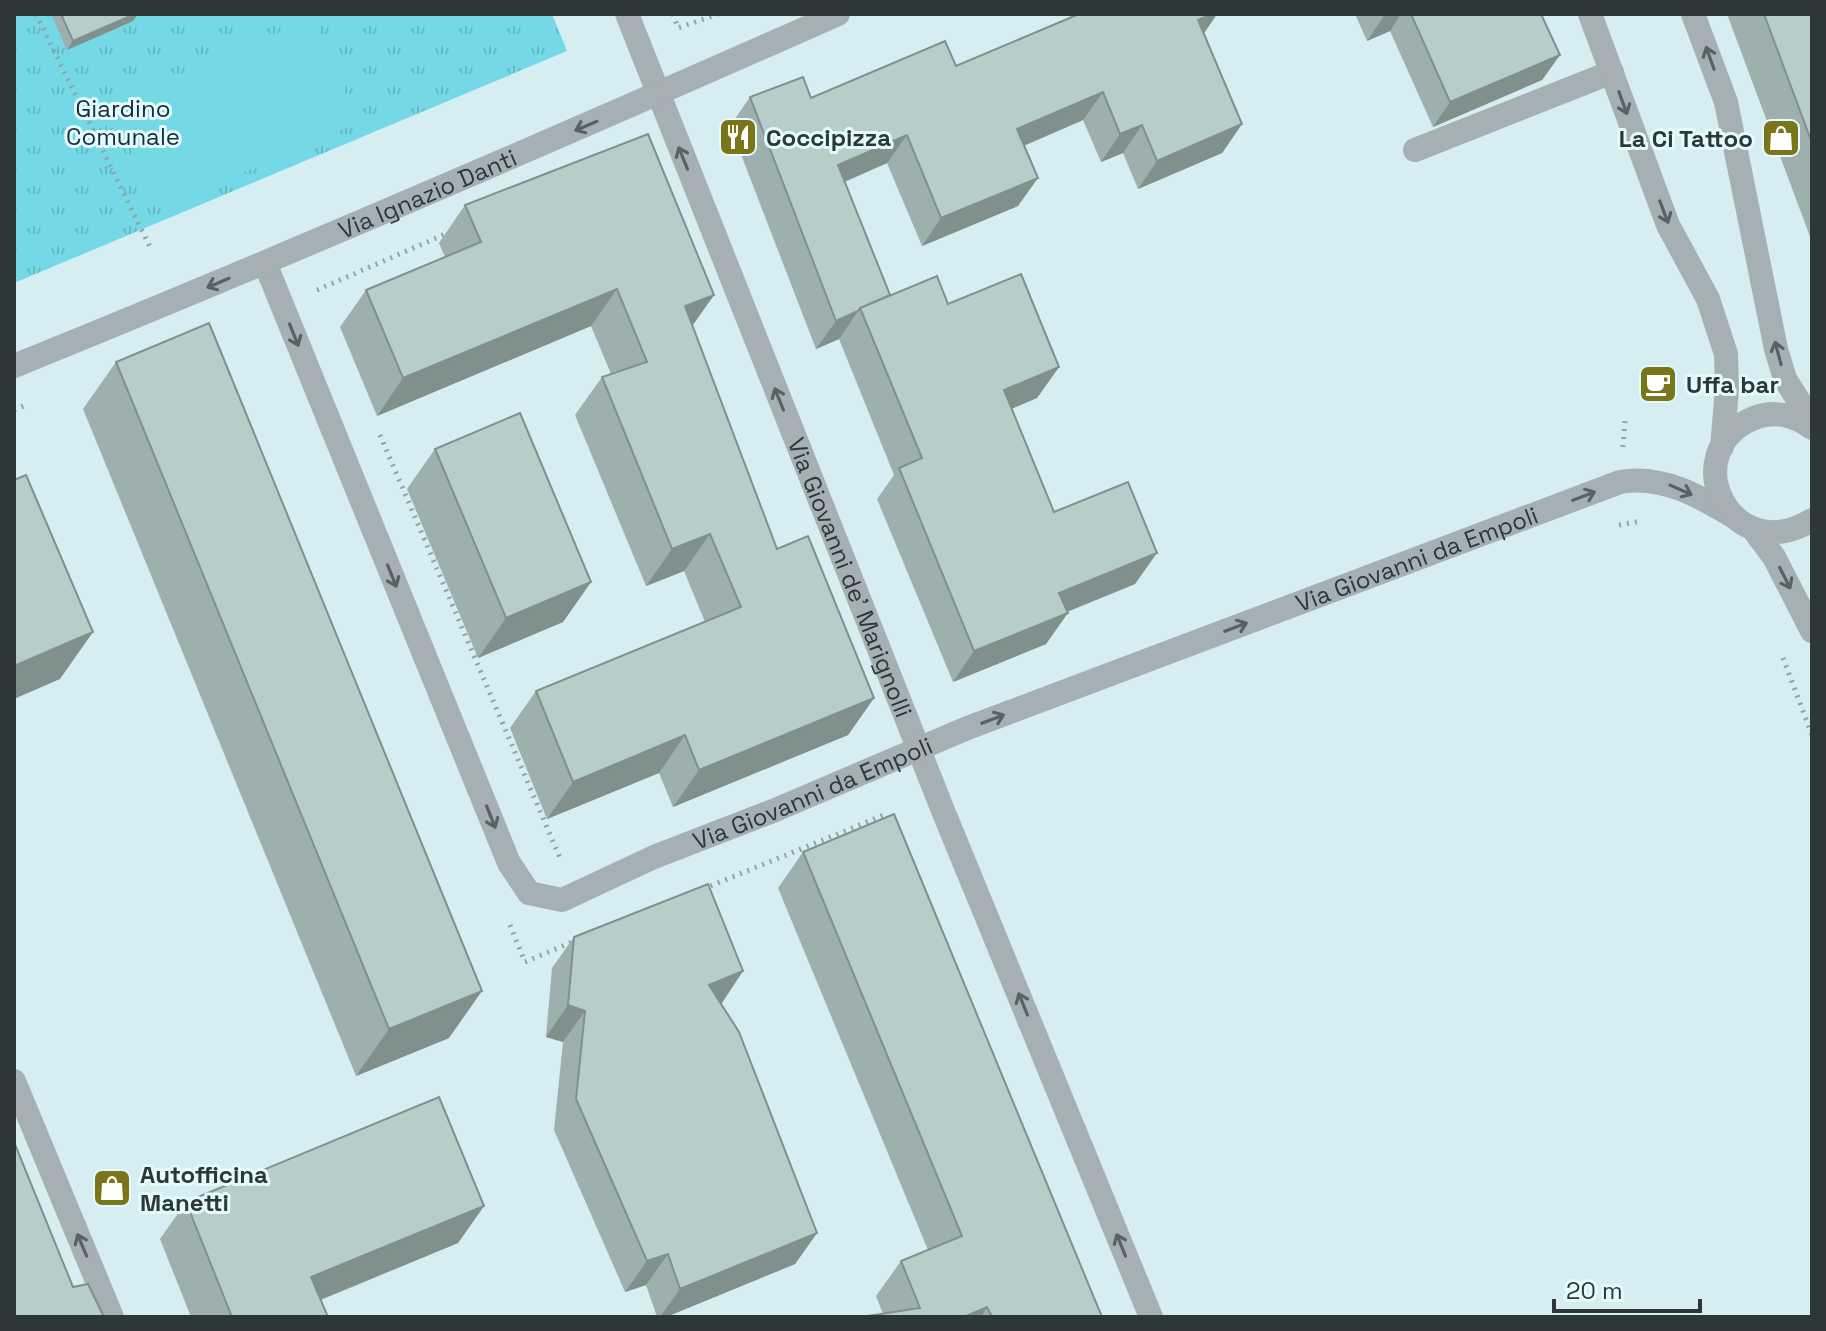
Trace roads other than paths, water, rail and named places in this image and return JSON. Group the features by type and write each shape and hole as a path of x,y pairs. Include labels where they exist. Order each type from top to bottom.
{"street":[{"name":"Via Giovanni de' Marignolli","path":"627,14 950,827 1151,1317"},
{"name":"Via Ignazio Danti","path":"14,366 265,263 838,14"},
{"path":"1590,14 1668,225 1708,299 1726,354 1727,389 1722,447"},
{"path":"1693,14 1726,102 1776,349 1785,379 1812,425"},
{"path":"1415,150 1612,72"},
{"name":"Via Giovanni da Empoli","path":"265,263 509,863 529,893 562,900 654,857 773,811 920,748 1620,482 1637,479 1664,482 1711,503 1745,524"},
{"path":"1812,425 1784,415 1759,416 1727,437 1716,465 1716,483 1723,502 1774,557 1812,631"},
{"path":"1745,524 1776,532 1790,531 1812,520"},
{"path":"14,1081 112,1317"}],"place":[{"name":"Coccipizza","path":"738,137"},
{"name":"La Ci Tattoo","path":"1781,138"},
{"name":"Uffa bar","path":"1658,384"},
{"name":"Autofficina Manetti","path":"112,1188"}],"park label":[{"name":"Giardino Comunale","path":"123,122"}]}
